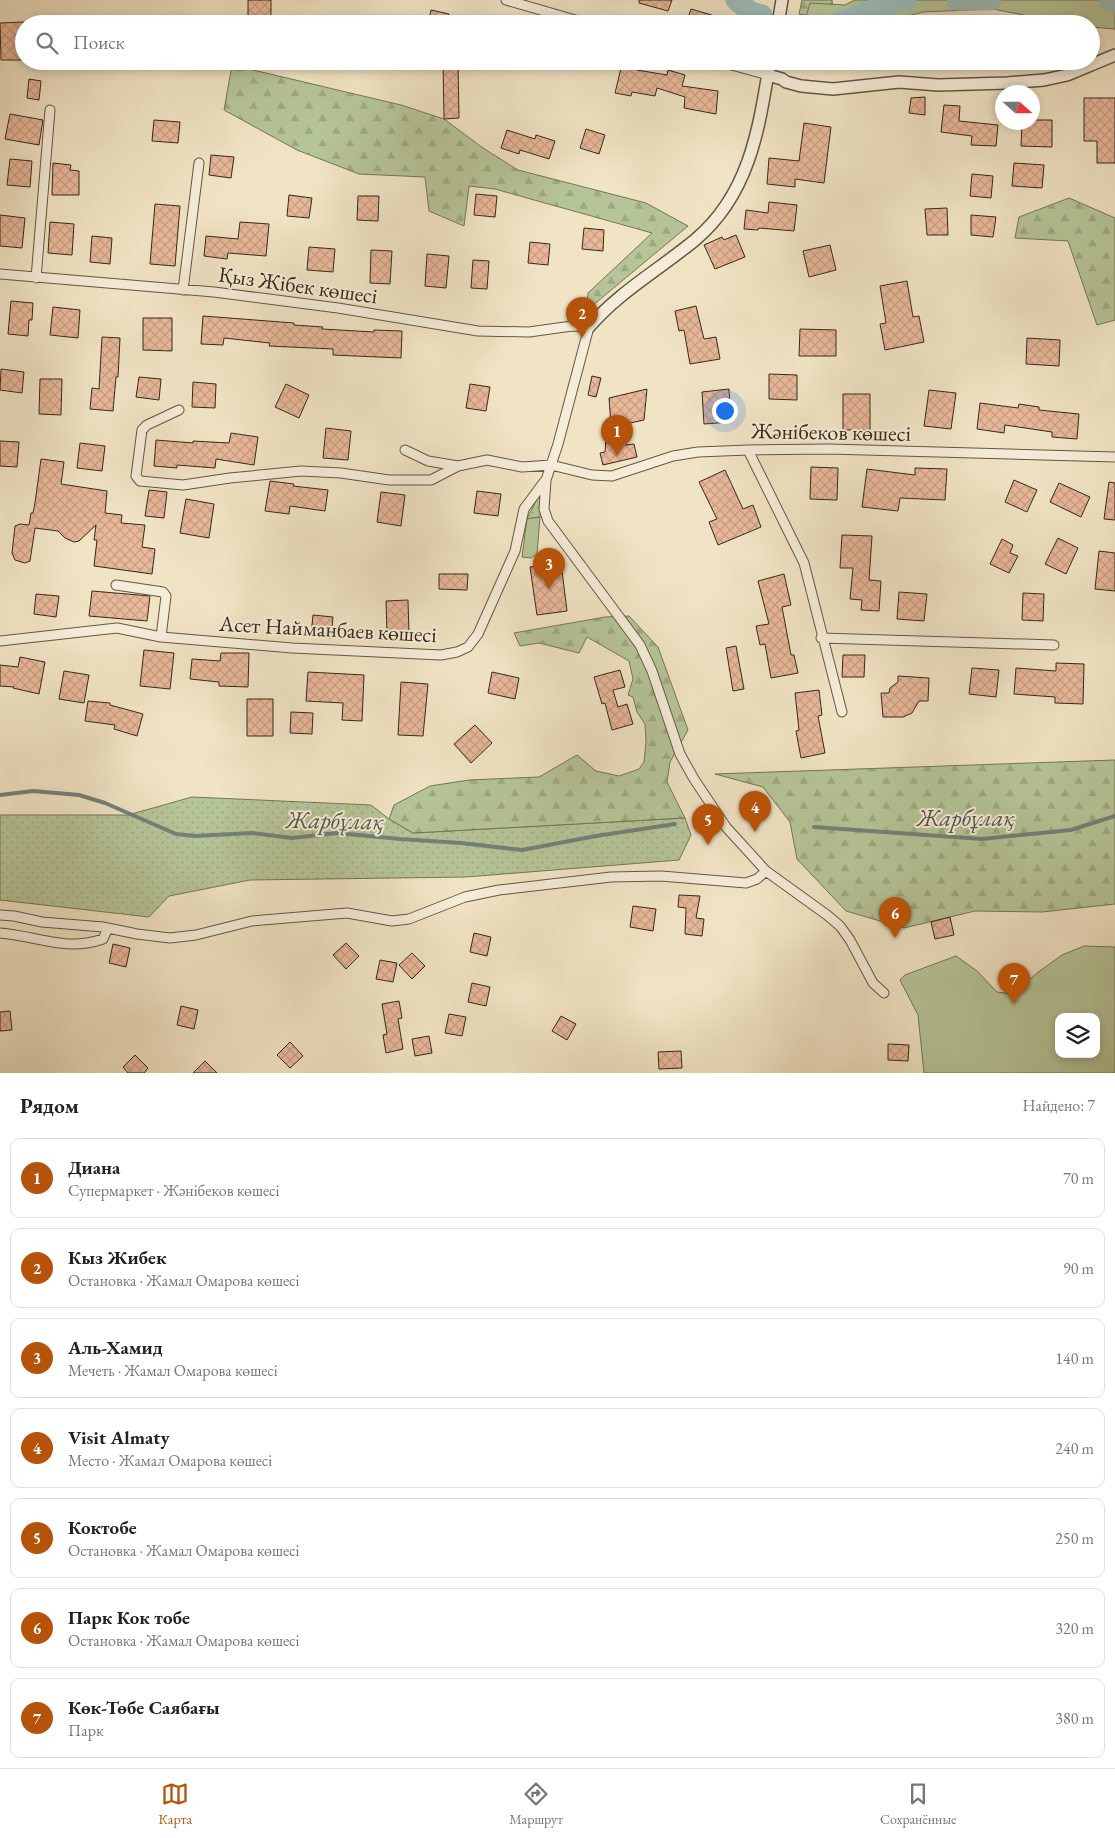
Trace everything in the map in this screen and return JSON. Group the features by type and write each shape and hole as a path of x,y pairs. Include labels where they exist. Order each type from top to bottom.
{"street":[{"path":"506,0 558,15"},
{"path":"780,15 782,0"},
{"path":"1100,61 1115,55"},
{"path":"750,70 801,86 833,89 900,82 938,84 1007,83 1044,80 1079,70"},
{"path":"769,70 755,139 736,191 725,209 696,239 604,310 589,327 558,444 546,480 544,509 548,521 640,646 652,671 680,754 726,827 766,872 840,926 850,940 873,983 884,993"},
{"path":"36,278 50,110"},
{"path":"184,290 199,163"},
{"name":"Қыз Жібек көшесі","path":"0,274 184,290 338,308 478,331 529,332 572,326 589,327"},
{"path":"179,410 147,425 142,430 136,476 140,481 183,485 301,471 341,473 389,480 432,480 458,466 487,460 522,467 551,465"},
{"name":"Жәнібеков көшесі","path":"551,465 592,475 612,476 673,456 698,452 748,450 828,449 1115,457"},
{"path":"405,450 428,460 458,466"},
{"path":"748,450 804,563 842,712"},
{"name":"Асет Найманбаев көшесі","path":"0,641 117,628 161,637 292,648 442,655 457,652 468,647 478,634 515,551 524,509 546,480"},
{"path":"116,585 163,592 166,596 161,637"},
{"path":"822,638 1054,644"},
{"path":"0,915 42,922 108,928 170,938 196,935 252,921 346,913 392,921 409,919 465,897 499,890 612,877 661,876 746,883 757,879 766,872"},
{"path":"0,933 29,936 64,945 80,945 103,939 108,928"}],"green space":[{"path":"802,0 832,0 833,10 822,15 799,14"},
{"path":"855,0 1115,0 1115,29 1100,28 1100,15 1023,15 993,9 923,12 912,15 807,15 810,3 845,5"},
{"path":"231,70 253,70 401,105 444,119 483,148 518,170 646,203 688,226 586,311 588,293 652,233 495,189 469,186 464,226 429,211 425,177 359,174 297,150 224,110"},
{"path":"1069,198 1115,218 1115,320 1097,325 1068,241 1015,238 1019,217"},
{"path":"542,489 540,517 527,519"},
{"path":"540,517 537,554 531,558 522,557 527,519"},
{"path":"629,616 658,647 688,730 670,762 667,782 685,818 413,833 389,819 394,805 430,786 469,780 539,777 577,755 596,771 619,776 639,769 644,762 645,724 637,712 633,697 628,695 633,679 629,661 587,637 579,653 539,643 520,646 514,633 605,617"},
{"path":"1115,760 1115,904 1042,912 975,911 904,928 846,911 797,859 790,822 763,787 715,774"},
{"path":"192,797 371,805 389,819 413,833 685,818 691,835 679,860 466,877 250,880 169,896 149,917 0,900 0,815 128,815"},
{"path":"1084,946 1115,947 1115,1073 924,1073 918,1015 900,980 905,975 956,956 977,971 997,992 1012,994 1062,955"}],"building":[{"path":"248,0 271,0 271,15 248,15"},
{"path":"639,0 672,0 668,11 639,3"},
{"path":"691,9 712,15 689,15"},
{"path":"431,10 449,14 449,15 430,15"},
{"path":"15,22 15,60 1,60 0,23"},
{"path":"443,70 458,70 459,118 444,119"},
{"path":"621,70 637,70 667,75 668,70 685,75 682,86 718,91 716,114 684,108 685,97 657,88 655,96 632,92 631,96 615,93"},
{"path":"29,79 41,81 39,100 27,98"},
{"path":"925,97 925,115 909,113 911,98"},
{"path":"1084,98 1115,98 1115,163 1097,163 1097,141 1084,141"},
{"path":"944,105 960,106 959,121 995,125 995,130 998,130 996,146 971,145 972,136 941,132"},
{"path":"10,114 43,120 39,145 5,139"},
{"path":"154,120 180,122 178,143 152,141"},
{"path":"1040,120 1052,120 1052,147 1021,146 1022,130 1040,130"},
{"path":"804,123 831,127 824,183 795,179 795,187 767,184 769,158 799,161"},
{"path":"586,129 605,135 599,154 580,148"},
{"path":"507,130 535,139 536,135 555,141 549,159 520,150 519,154 501,148"},
{"path":"211,155 234,157 231,178 209,175"},
{"path":"10,159 32,161 30,187 7,185"},
{"path":"53,163 71,165 70,170 79,171 79,195 52,195"},
{"path":"1014,163 1044,165 1042,188 1012,186"},
{"path":"972,174 993,176 991,198 970,196"},
{"path":"476,194 497,196 495,217 474,215"},
{"path":"289,195 312,198 309,218 287,216"},
{"path":"358,196 379,196 378,221 357,220"},
{"path":"769,202 797,205 794,231 759,228 758,230 744,229 746,210 768,213"},
{"path":"155,204 180,206 175,266 150,264"},
{"path":"947,208 948,235 927,235 925,209"},
{"path":"0,215 25,218 22,248 0,246"},
{"path":"971,215 996,217 993,237 971,235"},
{"path":"50,222 74,224 72,255 48,253"},
{"path":"240,222 269,224 266,256 228,253 227,259 204,256 206,236 238,239"},
{"path":"584,228 604,230 603,251 582,249"},
{"path":"736,235 745,257 715,269 704,245 722,237 724,240"},
{"path":"92,236 112,238 110,264 90,262"},
{"path":"530,242 550,244 548,265 528,263"},
{"path":"830,245 836,270 809,277 803,251"},
{"path":"309,247 335,249 333,272 307,270"},
{"path":"371,250 392,251 390,284 370,283"},
{"path":"427,254 449,256 446,288 425,286"},
{"path":"473,260 489,261 487,289 471,288"},
{"path":"907,281 913,317 919,316 924,342 885,350 880,324 886,323 880,286"},
{"path":"11,301 33,303 32,320 29,320 28,336 8,334"},
{"path":"696,306 704,339 716,337 720,359 690,364 684,330 679,331 675,311"},
{"path":"53,307 80,310 78,338 50,335"},
{"path":"203,316 294,323 294,325 323,327 322,329 374,332 374,330 402,331 401,358 333,355 333,349 269,346 270,343 224,338 223,345 201,344"},
{"path":"143,318 172,318 172,351 143,350"},
{"path":"800,329 836,330 836,356 799,356"},
{"path":"102,337 120,338 118,377 116,377 113,411 90,409 92,388 99,389"},
{"path":"1027,338 1060,340 1059,366 1026,364"},
{"path":"1,369 24,372 22,393 0,390"},
{"path":"769,374 797,375 797,400 769,399"},
{"path":"592,376 601,378 596,397 588,395"},
{"path":"139,377 161,379 159,400 136,397"},
{"path":"40,379 62,379 61,415 39,414"},
{"path":"193,382 216,384 215,408 192,407"},
{"path":"286,384 309,395 299,418 275,407"},
{"path":"470,384 490,387 486,411 466,408"},
{"path":"647,389 644,420 621,425 626,445 634,444 637,457 603,465 600,453 605,452 606,439 612,438 609,398"},
{"path":"729,389 731,422 704,424 702,392"},
{"path":"929,390 956,393 951,429 924,426"},
{"path":"843,394 870,394 870,430 843,430"},
{"path":"980,403 1018,408 1019,404 1039,407 1039,410 1079,414 1077,439 1052,437 1052,432 1005,425 1004,433 977,429"},
{"path":"326,428 351,431 348,460 323,458"},
{"path":"231,433 258,437 254,465 216,459 215,468 177,465 177,468 154,466 156,440 229,443"},
{"path":"0,441 19,442 17,467 0,466"},
{"path":"80,443 105,446 102,471 77,468"},
{"path":"41,459 64,462 61,484 107,491 105,513 122,515 121,523 145,525 142,547 155,549 152,574 94,566 97,540 94,540 96,525 79,541 74,542 65,538 58,531 35,528 30,561 25,563 15,560 12,553 15,526 20,524 29,525 35,503"},
{"path":"811,467 838,468 837,500 810,499"},
{"path":"915,468 947,469 945,500 900,498 898,511 862,507 867,469 915,475"},
{"path":"725,470 743,509 753,505 761,527 718,545 709,522 717,519 699,482"},
{"path":"1014,480 1037,490 1027,512 1005,502"},
{"path":"270,481 328,490 325,511 290,506 289,514 265,511"},
{"path":"1109,482 1115,483 1115,520 1104,519"},
{"path":"1059,483 1090,497 1081,517 1050,502"},
{"path":"149,490 167,492 164,518 145,516"},
{"path":"477,491 501,494 498,516 474,513"},
{"path":"381,492 405,495 401,526 377,522"},
{"path":"186,499 214,504 209,538 180,533"},
{"path":"842,535 872,536 869,580 881,581 879,611 861,610 862,600 850,599 853,568 840,568"},
{"path":"1058,538 1078,548 1066,574 1045,564"},
{"path":"1002,539 1013,545 1010,553 1018,556 1009,573 990,564"},
{"path":"1099,551 1115,553 1115,591 1095,589"},
{"path":"561,563 567,611 537,615 530,567"},
{"path":"439,574 468,574 467,590 439,589"},
{"path":"784,574 791,605 782,607 791,655 794,655 798,673 771,678 765,644 760,645 756,626 769,624 758,581"},
{"path":"92,591 150,596 147,621 89,616"},
{"path":"899,592 927,594 924,621 897,619"},
{"path":"1023,593 1044,594 1043,621 1022,620"},
{"path":"36,594 59,596 56,617 34,614"},
{"path":"408,600 409,634 387,635 386,601"},
{"path":"313,615 333,617 331,638 311,636"},
{"path":"736,646 744,689 733,691 726,648"},
{"path":"144,650 174,653 170,689 140,686"},
{"path":"221,653 249,653 248,687 219,686 219,682 190,679 192,659 220,661"},
{"path":"843,655 865,655 864,677 842,677"},
{"path":"20,657 45,662 39,694 14,687 0,686 0,665 18,667"},
{"path":"1056,663 1084,664 1083,704 1055,703 1055,697 1014,694 1016,668 1056,671"},
{"path":"972,668 999,670 996,697 969,694"},
{"path":"620,670 625,687 613,690 618,707 627,704 633,724 612,730 605,703 602,704 594,677"},
{"path":"64,671 89,675 84,703 59,699"},
{"path":"308,672 364,675 362,721 342,720 343,703 306,701"},
{"path":"492,672 519,678 515,699 488,693"},
{"path":"898,676 929,678 928,701 919,701 912,713 903,717 883,717 881,693 889,693 890,688 898,682"},
{"path":"401,682 428,684 423,736 398,735"},
{"path":"819,690 822,715 818,716 825,753 801,758 796,731 799,730 795,693"},
{"path":"247,699 273,699 273,736 247,736"},
{"path":"88,701 110,703 110,705 143,714 137,736 114,729 115,725 85,721"},
{"path":"291,712 313,713 312,734 290,733"},
{"path":"475,725 492,743 471,763 454,744"},
{"path":"679,895 700,896 696,918 704,919 702,936 685,934 686,908 678,907"},
{"path":"633,906 656,909 653,931 630,927"},
{"path":"950,917 954,935 935,939 931,922"},
{"path":"474,933 491,937 487,956 470,952"},
{"path":"346,943 359,956 346,969 333,955"},
{"path":"113,944 130,948 126,967 109,963"},
{"path":"412,953 425,966 412,979 399,965"},
{"path":"380,960 397,963 393,982 376,979"},
{"path":"472,983 490,987 486,1006 468,1002"},
{"path":"399,1001 402,1018 398,1019 403,1049 386,1053 383,1035 387,1034 382,1004"},
{"path":"181,1006 198,1010 194,1029 177,1025"},
{"path":"10,1011 12,1030 0,1031 0,1012"},
{"path":"449,1014 466,1017 462,1036 445,1033"},
{"path":"561,1016 576,1024 567,1040 552,1031"},
{"path":"429,1036 432,1053 415,1056 412,1039"},
{"path":"290,1042 303,1056 290,1068 277,1055"},
{"path":"888,1044 909,1045 908,1061 888,1060"},
{"path":"681,1051 682,1068 659,1069 658,1052"},
{"path":"135,1055 148,1068 144,1073 128,1073 123,1067"},
{"path":"205,1061 217,1073 193,1073"}],"waterway":[{"path":"736,0 751,12 762,15"},
{"path":"858,15 900,0 907,0"},
{"path":"957,0 991,0"},
{"path":"1109,0 1115,2"},
{"name":"Жарбұлақ","path":"0,795 33,791 79,795 105,803 176,834 195,836 252,833 292,838 337,833 522,850 675,824"},
{"name":"Жарбұлақ","path":"814,827 982,839 1071,830 1115,816"}],"place":[{"name":"Кыз Жибек","path":"582,338"},
{"name":"Диана","path":"617,456"},
{"name":"Аль-Хамид","path":"549,589"},
{"name":"Visit Almaty","path":"755,832"},
{"name":"Коктобе","path":"708,845"},
{"name":"Парк Кок тобе","path":"895,938"},
{"name":"Көк-Төбе Саябағы","path":"1014,1004"}]}
